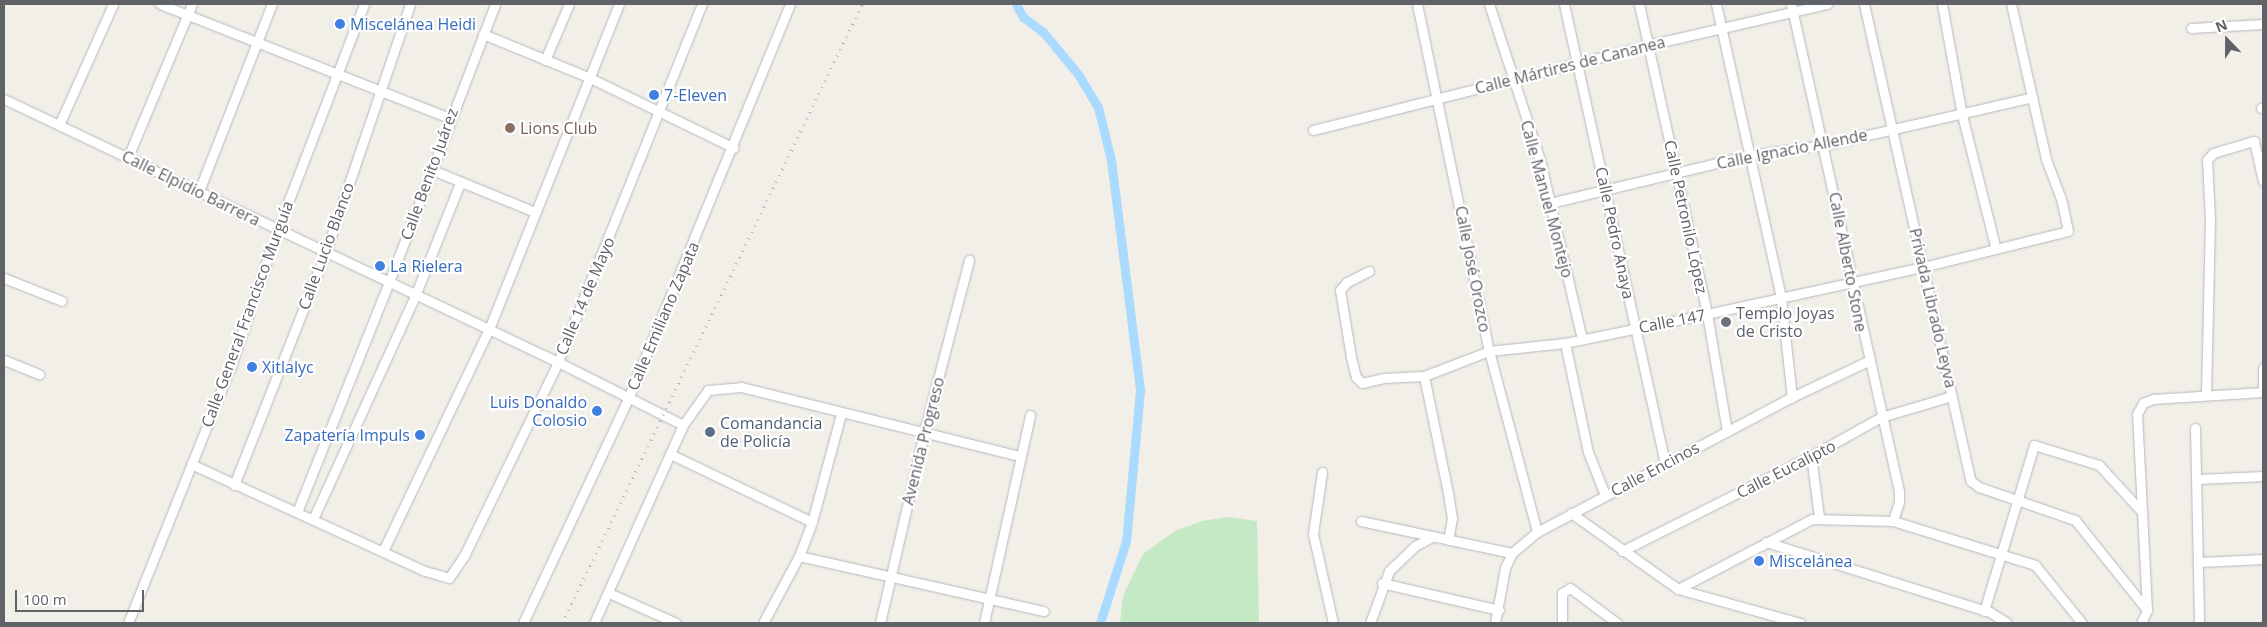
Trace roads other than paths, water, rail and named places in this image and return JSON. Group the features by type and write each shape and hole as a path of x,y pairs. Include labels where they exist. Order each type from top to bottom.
{"street":[{"path":"59,125 113,4"},
{"path":"160,4 450,118"},
{"path":"128,157 192,4"},
{"path":"199,192 272,4"},
{"name":"Calle General Francisco Murguía","path":"128,623 230,366 277,231 364,4"},
{"name":"Calle Lucio Blanco","path":"234,485 325,254 410,4"},
{"name":"Calle Benito Juárez","path":"297,512 389,282 430,169 495,4"},
{"path":"545,60 570,4"},
{"path":"191,464 383,551 489,329 588,77 619,4"},
{"name":"Calle 14 de Mayo","path":"383,551 434,576 449,578 464,556 558,362 661,113 702,4"},
{"name":"Calle Emiliano Zapata","path":"523,623 628,399 734,148 790,4"},
{"name":"Calle José Orozco","path":"1417,4 1439,97 1489,351 1537,532"},
{"name":"Calle Manuel Montejo","path":"1489,4 1540,160 1582,339"},
{"name":"Calle Pedro Anaya","path":"1564,4 1665,463"},
{"name":"Calle Petronilo López","path":"1639,4 1707,314 1727,431"},
{"path":"1716,4 1781,298 1792,396"},
{"name":"Calle Mártires de Cananea","path":"1313,130 1578,62 1722,28 1792,8 1827,4"},
{"name":"Privada Librado Leyva","path":"1864,4 1971,481 1975,485 2016,499"},
{"path":"1942,4 1962,115 1996,249"},
{"path":"2011,4 2033,97"},
{"name":"Calle Alberto Stone","path":"1792,8 1824,145 1868,361 1899,491 1899,502 1892,521"},
{"path":"2191,28 2263,24"},
{"path":"484,34 588,77 734,148"},
{"name":"Calle Ignacio Allende","path":"1550,203 1750,155 1824,145 1962,115 2033,97"},
{"name":"Calle 147","path":"1368,271 1347,282 1340,290 1356,377 1362,383 1383,378 1424,376 1489,351 1565,343 1707,314 1923,267 2068,231 2061,199 2049,170 2033,97"},
{"name":"Calle Elpidio Barrera","path":"4,99 128,157 325,254 389,282 415,296 558,362 628,399 683,425"},
{"path":"2206,395 2210,219 2207,160 2213,153 2254,141 2263,182"},
{"path":"430,169 460,183 535,212"},
{"name":"Calle Benito Juárez","path":"313,519 415,296 460,183"},
{"name":"Avenida Progreso","path":"880,623 924,432 970,260"},
{"path":"4,278 62,301"},
{"path":"1565,343 1586,443 1604,495"},
{"path":"4,360 39,374"},
{"name":"Calle Encinos","path":"1495,623 1499,610 1500,581 1512,553 1537,532 1792,396 1868,361"},
{"path":"2141,623 2147,610 2137,414 2143,404 2153,399 2263,392 2263,368"},
{"path":"1424,376 1452,518 1448,540"},
{"path":"594,623 683,425 708,390 741,387 841,414 1020,456"},
{"name":"Calle Eucalipto","path":"1622,551 1811,456 1881,417 1952,396"},
{"path":"763,623 799,556 812,522 841,414"},
{"path":"984,623 1030,416"},
{"path":"2195,428 2200,562 2199,623"},
{"path":"1984,611 1999,554 2033,446 2038,444 2099,465 2142,512"},
{"path":"670,454 812,522"},
{"path":"1811,456 1819,517"},
{"path":"1322,472 1313,534 1333,623"},
{"path":"2197,479 2263,476"},
{"path":"2016,499 2075,520 2147,610"},
{"path":"1571,513 1678,589 1800,623"},
{"path":"1678,589 1766,542 1819,517 1892,521 2035,565 2082,623"},
{"path":"1361,521 1512,553"},
{"path":"1370,623 1382,584 1399,558 1434,536"},
{"path":"1766,542 1984,611 2007,623"},
{"path":"799,556 891,578 990,598 1044,612"},
{"path":"2200,562 2263,559"},
{"path":"1382,584 1499,610"},
{"path":"1562,623 1561,599 1566,589 1576,590 1617,623"},
{"path":"609,593 676,623"}],"waterway":[{"path":"1016,4 1023,17 1044,33 1078,74 1098,107 1111,160 1140,391 1126,541 1100,623"}],"railway":[{"path":"562,623 862,4"}],"place":[{"name":"Miscelánea Heidi","path":"340,24"},
{"name":"7-Eleven","path":"654,95"},
{"name":"Lions Club","path":"510,128"},
{"name":"La Rielera","path":"380,266"},
{"name":"Templo Joyas de Cristo","path":"1726,322"},
{"name":"Xitlalyc","path":"252,367"},
{"name":"Luis Donaldo Colosio","path":"597,411"},
{"name":"Comandancia de Policía","path":"710,432"},
{"name":"Zapatería Impuls","path":"420,435"},
{"name":"Miscelánea","path":"1759,561"}]}
